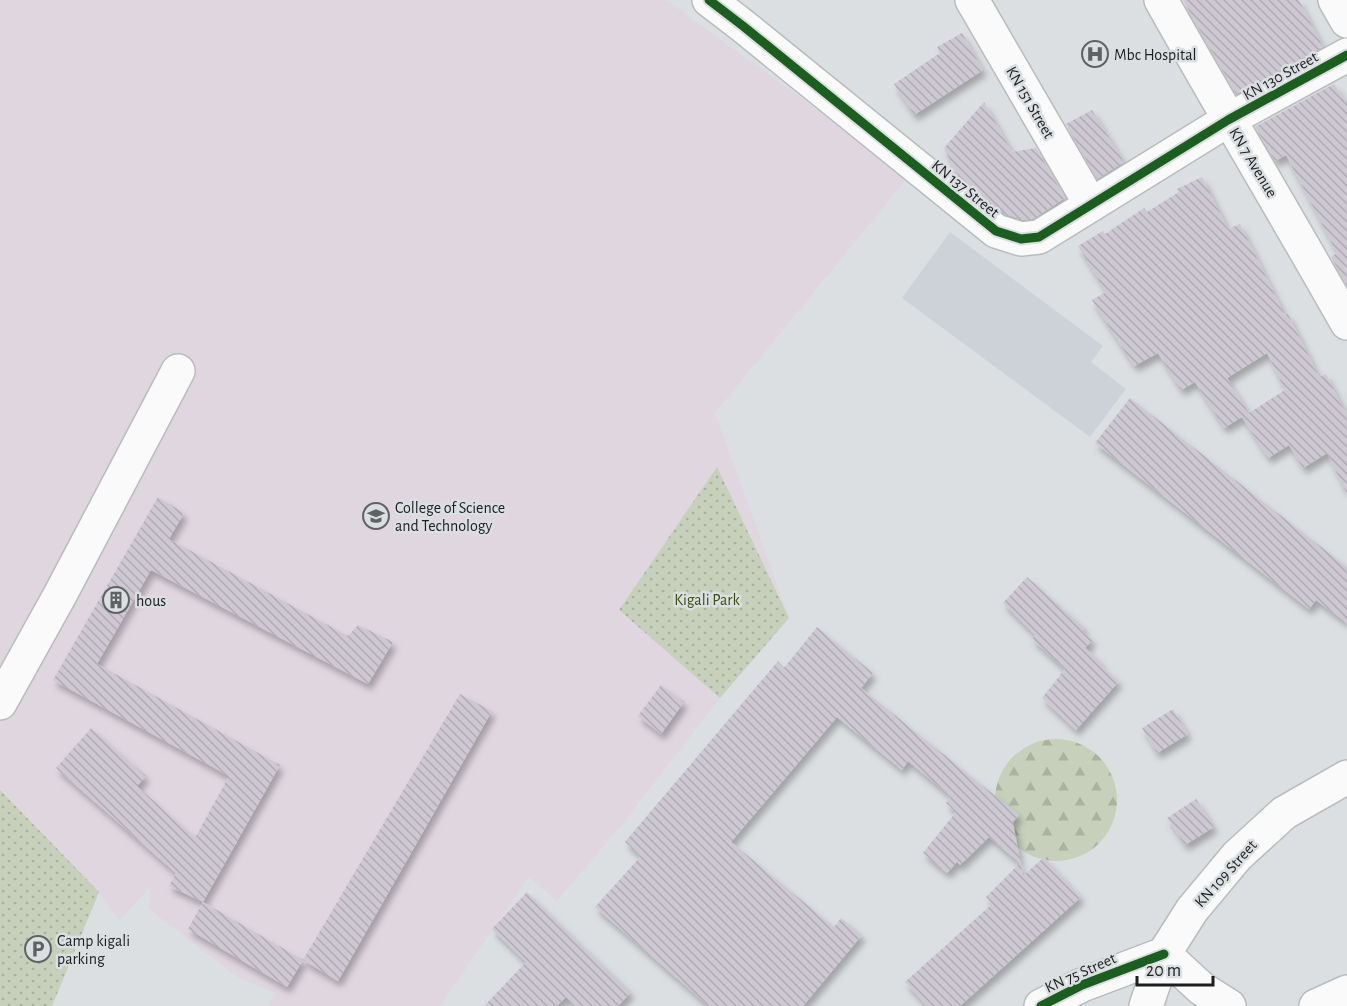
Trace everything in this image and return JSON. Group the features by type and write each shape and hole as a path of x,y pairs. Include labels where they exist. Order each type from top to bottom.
{"street":[{"name":"KN 137 Street","path":"709,0 996,231 1022,239 1039,237 1228,120"},
{"name":"KN 151 Street","path":"972,0 1091,205"},
{"name":"KN 7 Avenue","path":"1161,0 1228,120 1347,323"},
{"path":"1335,0 1347,21"},
{"name":"KN 130 Street","path":"1228,120 1347,55"},
{"path":"0,703 178,371"},
{"name":"KN 109 Street","path":"1146,1006 1164,954 1192,910 1237,856 1284,813 1347,777"},
{"path":"1164,954 1202,989 1229,1006"},
{"name":"KN 75 Street","path":"1041,1006 1082,985 1164,954"},
{"path":"1316,1006 1347,992"}],"shaded area":[{"name":"College of Science and Technology","path":"0,0 666,0 909,176 715,413 789,618 720,698 620,827 557,901 529,877 440,1006 271,1006 268,1004 275,993 240,979 149,909 150,887 120,920 99,893 52,1006 0,1006"},
{"path":"950,232 1103,346 1091,362 1126,389 1090,437 902,298"}],"green space":[{"name":"Kigali Park","path":"717,467 789,618 720,698 619,610"},
{"path":"1056,739 1079,744 1099,757 1112,777 1117,800 1112,823 1099,843 1079,856 1056,861 1033,856 1013,843 1000,823 995,800 1000,777 1013,757 1033,744"},
{"name":"Camp kigali parking","path":"0,790 99,892 52,1006 0,1006"}],"building":[{"path":"1183,0 1299,0 1323,47 1236,94"},
{"path":"962,33 983,70 914,115 894,84 940,53 937,47"},
{"path":"1334,84 1347,104 1347,285 1331,257 1337,253 1286,155 1275,161 1255,127"},
{"path":"984,102 1012,152 1036,148 1065,198 1033,219 1023,220 1005,214 958,176 944,148"},
{"path":"1092,110 1124,162 1097,179 1066,124"},
{"path":"1202,177 1228,229 1240,224 1319,377 1326,374 1347,416 1347,494 1327,453 1303,468 1289,445 1268,458 1242,417 1224,428 1195,382 1181,390 1158,353 1134,366 1092,300 1106,292 1078,246 1103,231 1105,234 1144,208 1147,212 1179,192 1177,189","holes":["1267,353 1285,390 1249,413 1227,378"]},
{"path":"1130,398 1347,567 1347,623 1316,600 1309,609 1095,443"},
{"path":"158,497 184,513 169,539 348,636 358,625 393,642 368,684 151,570 97,664 280,765 203,902 169,886 176,873 56,768 91,728 146,776 137,786 195,838 229,776 53,680"},
{"path":"1027,577 1085,628 1082,631 1093,640 1085,648 1119,681 1076,730 1042,698 1065,669 1032,639 1035,635 1003,603"},
{"path":"817,627 873,673 861,688 1019,815 1013,822 1023,876 1044,857 1081,897 960,1006 927,1006 905,982 992,904 986,897 1020,863 989,837 960,865 957,862 947,873 923,853 956,812 946,803 951,796 908,761 902,770 837,717 731,842 834,927 841,918 862,935 803,1006 709,1006 595,907 641,856 625,842 778,661 784,668"},
{"path":"661,685 684,702 661,734 638,716"},
{"path":"460,694 492,711 338,981 303,960"},
{"path":"1173,709 1188,734 1157,753 1142,728"},
{"path":"1196,799 1214,827 1185,845 1167,818"},
{"path":"527,892 631,992 618,1006 575,1006 566,997 557,1006 484,1006 526,962 492,929"},
{"path":"203,902 303,960 287,987 188,929"}],"cycle path":[{"path":"709,0 996,231 1021,239 1039,237 1228,120 1347,55"},
{"path":"1041,1006 1082,985 1164,954"}],"place":[{"name":"Mbc Hospital","path":"1095,54"},
{"name":"College of Science and Technology","path":"376,516"},
{"name":"hous","path":"116,600"},
{"name":"Camp kigali parking","path":"38,949"}]}
